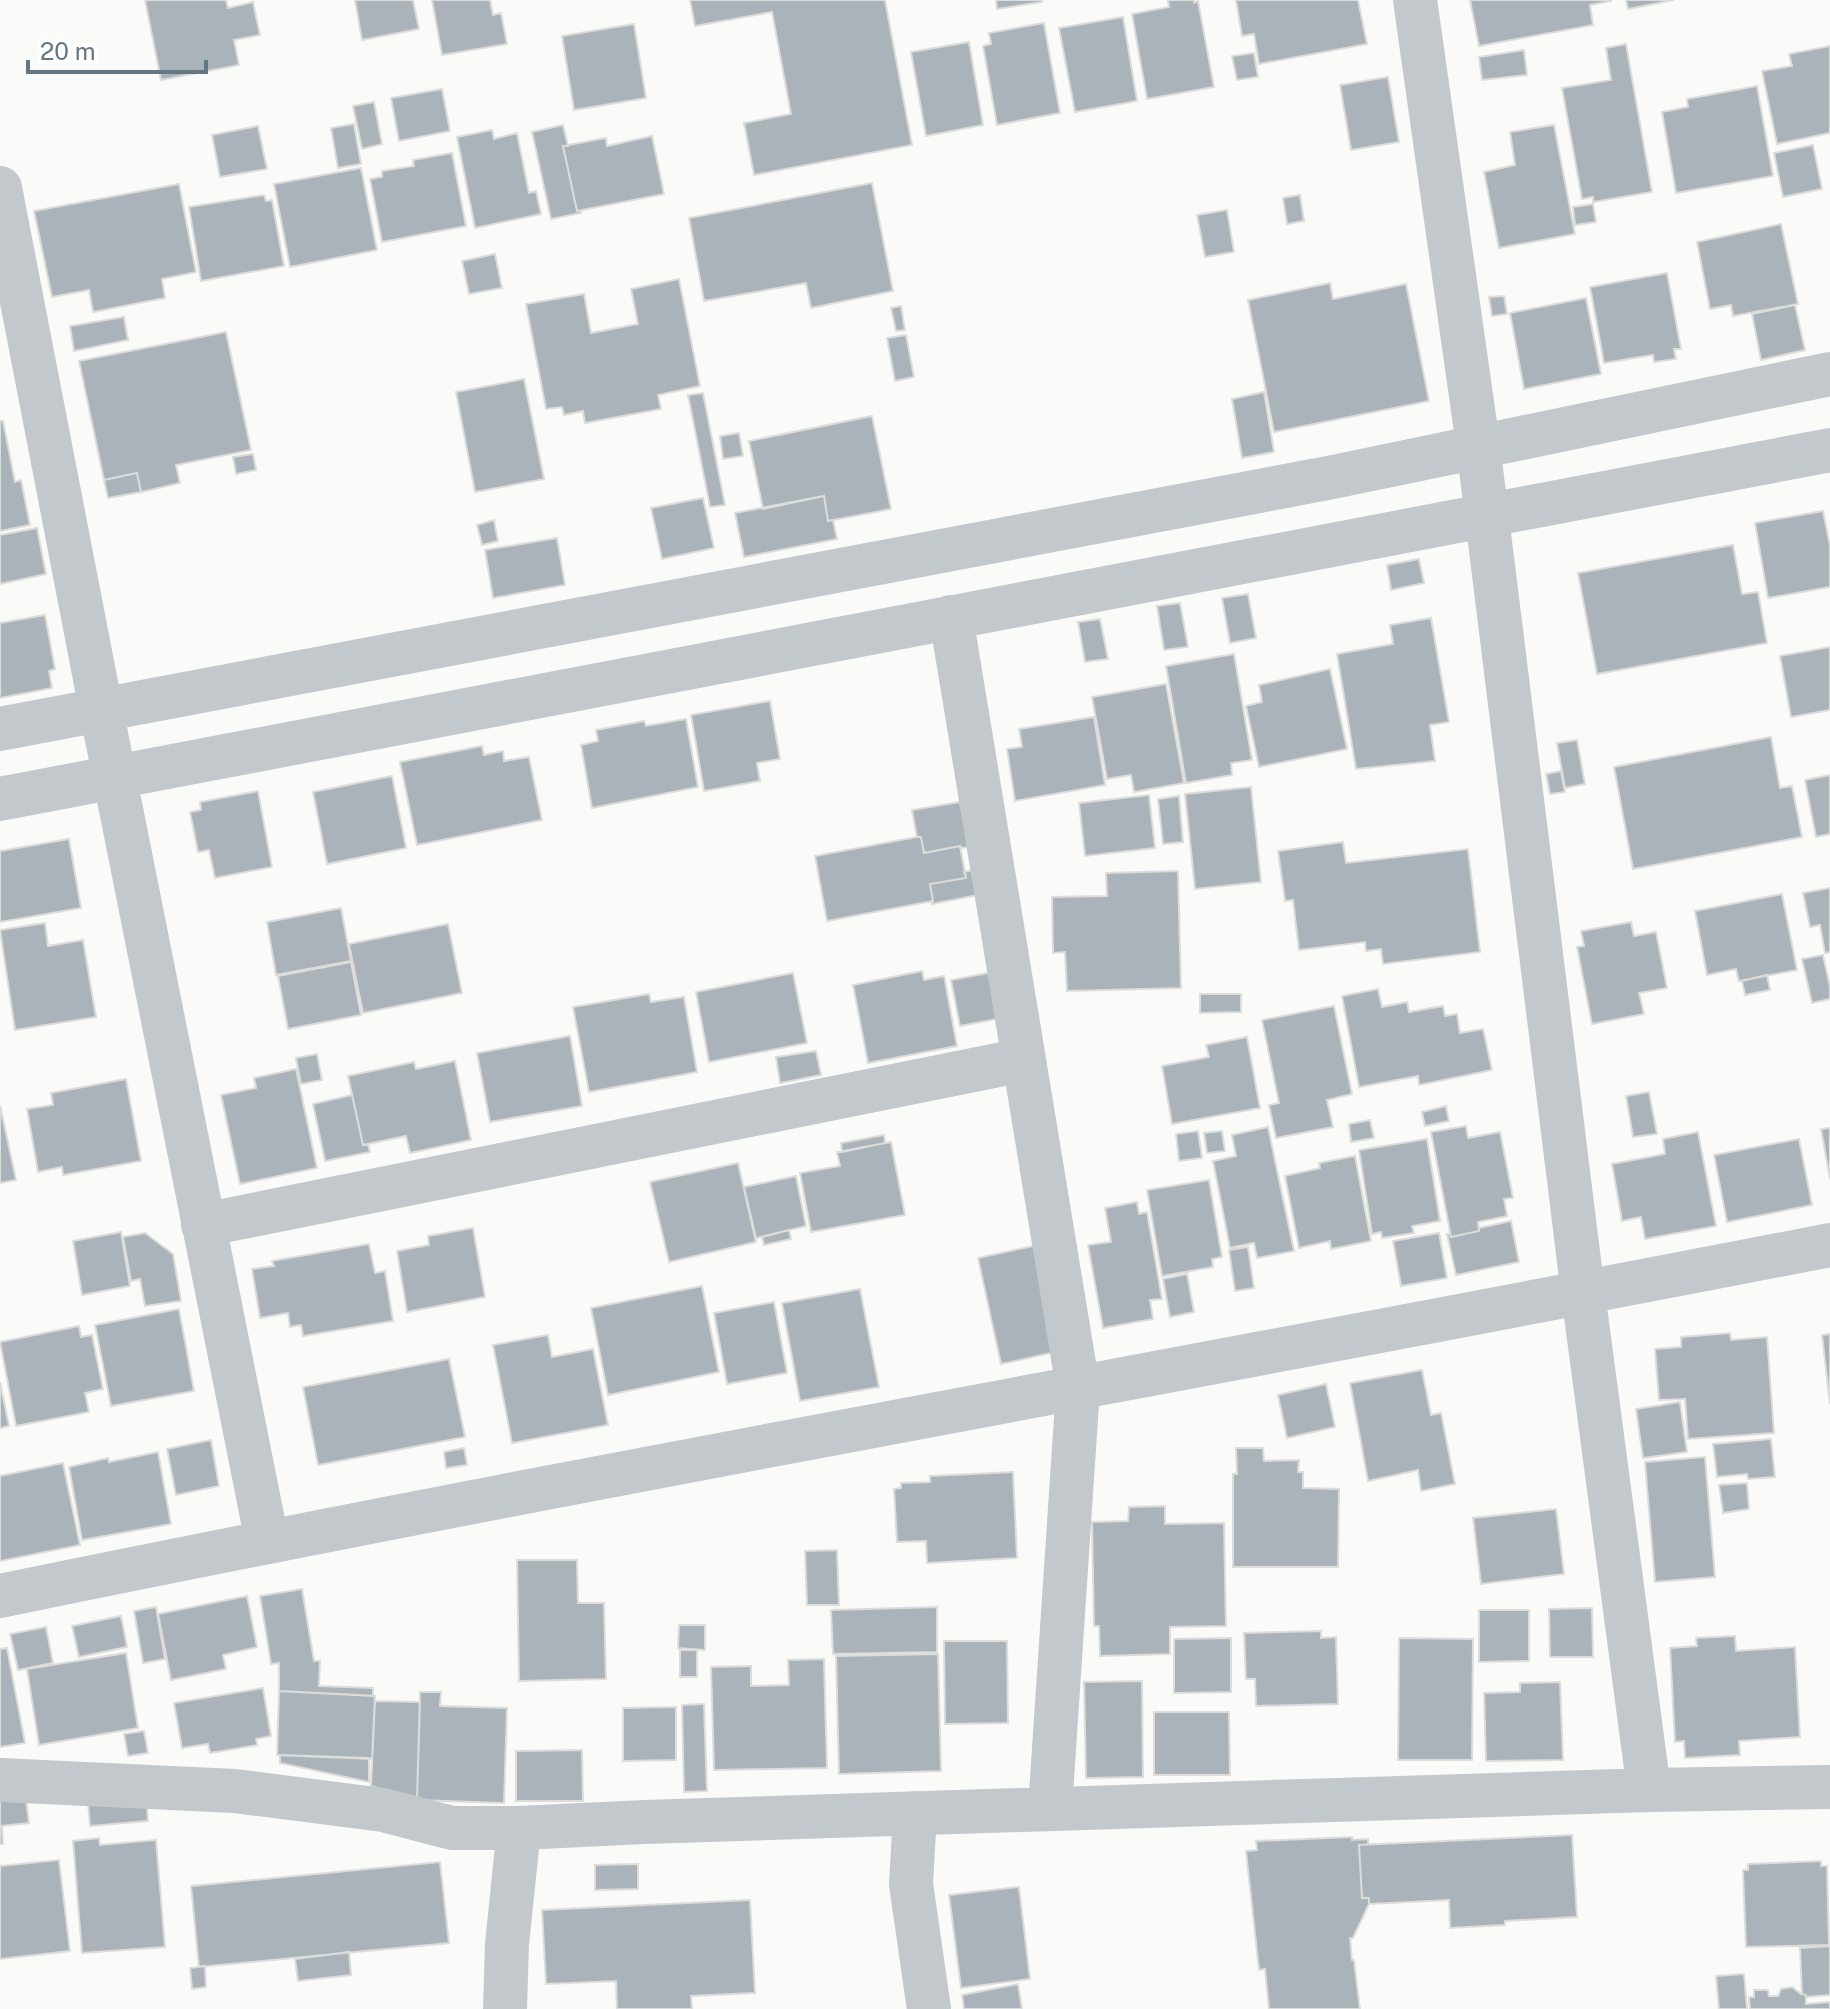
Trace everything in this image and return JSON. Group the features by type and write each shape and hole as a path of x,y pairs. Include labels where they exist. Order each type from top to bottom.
{"street":[{"path":"1415,0 1478,445 1583,1293 1649,1790"},
{"path":"0,188 267,1541"},
{"path":"0,729 1333,477 1830,374"},
{"path":"0,799 1830,450"},
{"path":"951,617 1078,1388 1050,1809"},
{"path":"203,1225 1023,1060"},
{"path":"0,1596 267,1541 1830,1245"},
{"path":"0,1780 235,1791 383,1810 452,1828 1830,1787"},
{"path":"915,1813 911,1884 929,2009"},
{"path":"505,2009 507,1944 519,1828"}],"building":[{"path":"145,0 226,0 228,8 253,2 260,35 234,40 239,65 161,80"},
{"path":"355,0 413,0 419,29 362,40"},
{"path":"432,0 490,0 493,15 501,13 507,44 442,55"},
{"path":"690,0 885,0 912,145 754,175 744,123 791,114 772,12 695,26"},
{"path":"996,0 1042,0 1042,2 997,9"},
{"path":"1168,0 1198,1 1214,87 1147,99 1132,14 1169,7"},
{"path":"1236,0 1358,0 1367,44 1259,64 1254,34 1242,36"},
{"path":"1470,0 1611,1 1590,5 1593,25 1479,46"},
{"path":"1626,0 1674,0 1628,9"},
{"path":"1123,17 1137,101 1075,112 1059,28"},
{"path":"1044,23 1060,113 997,125 983,46 991,44 989,33"},
{"path":"634,24 646,98 574,110 562,36"},
{"path":"969,42 983,125 926,136 911,52"},
{"path":"1626,44 1652,192 1593,202 1593,197 1582,199 1562,88 1611,80 1606,48"},
{"path":"1830,46 1830,133 1777,144 1762,71 1792,66 1789,54"},
{"path":"1524,50 1527,75 1482,80 1479,57"},
{"path":"1254,53 1258,77 1237,80 1232,56"},
{"path":"1388,77 1399,142 1351,150 1340,85"},
{"path":"1757,86 1773,176 1676,193 1662,112 1688,107 1687,99"},
{"path":"442,89 450,131 399,141 391,98"},
{"path":"374,102 382,144 362,149 353,106"},
{"path":"354,124 361,164 338,168 331,128"},
{"path":"563,125 568,146 563,146 577,211 581,213 551,219 532,132"},
{"path":"1554,125 1575,234 1499,248 1484,172 1515,165 1510,132"},
{"path":"258,126 267,169 220,177 212,135"},
{"path":"492,130 494,139 517,133 529,193 536,191 541,214 475,228 457,137"},
{"path":"652,136 664,194 577,211 563,146 606,138 607,146"},
{"path":"1813,145 1822,189 1783,197 1774,153"},
{"path":"452,153 466,226 382,242 370,179 382,177 382,171 414,166 413,160"},
{"path":"361,168 377,250 290,267 274,184"},
{"path":"872,183 893,291 811,308 806,283 704,301 689,218"},
{"path":"179,184 196,272 162,279 165,298 93,312 89,290 52,297 34,211"},
{"path":"264,195 266,201 272,200 284,266 201,281 189,207"},
{"path":"1300,195 1304,221 1287,224 1283,198"},
{"path":"1593,204 1596,222 1575,225 1573,207"},
{"path":"1227,210 1234,252 1205,257 1197,215"},
{"path":"1781,224 1798,304 1733,316 1731,305 1710,309 1697,242"},
{"path":"495,254 502,288 469,294 462,261"},
{"path":"1667,273 1681,349 1674,349 1676,359 1654,362 1653,355 1604,363 1590,287"},
{"path":"679,279 700,386 658,395 661,409 585,423 583,411 564,415 562,407 546,409 526,304 584,294 591,333 638,324 631,289"},
{"path":"1330,283 1333,299 1406,284 1429,401 1274,432 1248,300"},
{"path":"1504,296 1507,314 1492,316 1489,297"},
{"path":"1586,298 1601,374 1524,389 1510,313"},
{"path":"1795,305 1805,350 1761,360 1752,314"},
{"path":"901,306 905,330 896,331 891,308"},
{"path":"124,317 128,340 74,351 70,326"},
{"path":"226,332 251,450 176,465 180,483 141,492 137,473 104,480 79,361"},
{"path":"906,335 914,377 895,381 887,338"},
{"path":"524,379 544,479 475,492 456,392"},
{"path":"1264,392 1274,452 1242,458 1232,399"},
{"path":"703,393 725,505 710,507 688,395"},
{"path":"872,416 891,509 828,521 824,496 763,509 749,441"},
{"path":"0,421 3,421 15,482 21,480 30,525 0,531"},
{"path":"739,433 743,456 723,459 720,436"},
{"path":"253,454 256,470 236,474 233,457"},
{"path":"137,473 141,492 108,498 104,480"},
{"path":"824,496 828,521 833,520 837,539 744,557 735,513"},
{"path":"703,498 714,548 662,559 651,508"},
{"path":"1823,511 1830,546 1830,587 1768,598 1755,523"},
{"path":"494,520 498,541 482,545 477,525"},
{"path":"37,528 46,574 0,584 0,535"},
{"path":"557,538 565,585 493,598 485,550"},
{"path":"1733,545 1742,594 1758,592 1767,643 1597,674 1578,573"},
{"path":"1419,559 1424,583 1391,590 1387,565"},
{"path":"1248,594 1256,638 1230,643 1222,598"},
{"path":"1180,603 1188,647 1164,650 1157,606"},
{"path":"45,615 55,669 49,671 52,688 0,698 0,623"},
{"path":"1431,618 1449,722 1430,725 1435,761 1356,769 1337,654 1393,644 1390,625"},
{"path":"1100,619 1108,659 1085,662 1078,622"},
{"path":"1830,647 1830,710 1791,717 1780,656"},
{"path":"1234,654 1252,760 1231,763 1232,775 1186,783 1166,666"},
{"path":"1330,669 1347,749 1259,767 1246,706 1262,702 1259,685"},
{"path":"1166,684 1184,783 1134,792 1131,775 1107,779 1092,697"},
{"path":"770,701 780,759 757,763 760,781 704,791 691,715"},
{"path":"1094,717 1105,785 1015,801 1007,749 1022,747 1019,729"},
{"path":"686,719 698,787 592,808 581,745 598,741 596,730 644,721 646,726"},
{"path":"1771,737 1780,788 1792,786 1802,837 1633,869 1614,767"},
{"path":"1577,740 1585,784 1565,788 1557,743"},
{"path":"482,746 484,755 503,751 504,761 529,757 542,820 417,845 400,762"},
{"path":"1561,771 1565,792 1550,794 1546,774"},
{"path":"1830,775 1830,834 1816,837 1805,780"},
{"path":"392,776 406,848 327,864 313,792"},
{"path":"1251,787 1261,882 1195,889 1185,794"},
{"path":"258,791 272,867 215,878 209,850 198,852 190,812 201,810 200,802"},
{"path":"1149,795 1155,848 1085,856 1079,803"},
{"path":"1179,796 1183,842 1163,844 1158,799"},
{"path":"960,802 969,847 924,853 921,837 917,837 912,810"},
{"path":"921,837 924,853 960,846 966,878 930,884 933,901 827,921 815,856"},
{"path":"69,839 81,908 0,922 0,851"},
{"path":"1343,842 1346,863 1468,849 1480,952 1383,964 1381,949 1366,951 1365,942 1299,950 1293,900 1285,901 1278,851"},
{"path":"973,870 978,895 932,904 930,884 966,878 964,872"},
{"path":"1178,871 1181,988 1067,991 1065,952 1053,953 1052,897 1107,896 1106,873"},
{"path":"1830,888 1830,952 1825,953 1820,925 1810,927 1803,893"},
{"path":"1782,894 1797,970 1739,981 1736,969 1707,975 1695,911"},
{"path":"341,908 351,961 276,975 267,922"},
{"path":"1631,922 1634,936 1656,932 1667,988 1639,993 1644,1014 1592,1024 1577,947 1584,946 1581,931"},
{"path":"45,923 48,946 83,940 96,1017 15,1030 0,930"},
{"path":"448,924 462,993 363,1013 349,944"},
{"path":"1823,955 1830,999 1812,1003 1802,959"},
{"path":"351,962 361,1015 288,1029 278,976"},
{"path":"922,971 924,980 944,976 957,1046 868,1063 853,985"},
{"path":"994,972 1002,1018 960,1026 951,980"},
{"path":"793,973 807,1043 709,1062 696,992"},
{"path":"1767,975 1770,990 1745,995 1742,981"},
{"path":"1378,989 1382,1007 1407,1002 1409,1012 1443,1006 1445,1016 1457,1014 1460,1033 1483,1029 1492,1070 1419,1085 1418,1076 1359,1087 1342,996"},
{"path":"649,994 651,1002 684,997 697,1072 589,1092 573,1007"},
{"path":"1200,994 1241,994 1241,1012 1200,1013"},
{"path":"1334,1006 1352,1094 1327,1100 1333,1127 1276,1138 1269,1105 1279,1103 1262,1020"},
{"path":"570,1036 582,1106 490,1122 477,1053"},
{"path":"1247,1037 1260,1108 1172,1124 1162,1066 1209,1057 1206,1045"},
{"path":"816,1051 821,1075 780,1083 776,1057"},
{"path":"317,1054 322,1080 301,1084 296,1058"},
{"path":"455,1061 471,1140 410,1153 406,1136 363,1145 348,1076 414,1062 416,1069"},
{"path":"296,1069 317,1168 240,1184 221,1095 256,1088 254,1078"},
{"path":"126,1079 141,1161 63,1175 62,1167 38,1172 27,1109 53,1105 51,1093"},
{"path":"1649,1092 1657,1134 1633,1137 1626,1096"},
{"path":"352,1095 363,1145 368,1144 370,1152 325,1161 313,1104"},
{"path":"0,1105 16,1180 0,1183"},
{"path":"1446,1106 1449,1121 1425,1126 1422,1112"},
{"path":"1370,1120 1374,1138 1351,1142 1349,1124"},
{"path":"1466,1126 1468,1138 1500,1132 1513,1198 1504,1199 1507,1216 1478,1222 1479,1231 1451,1237 1431,1132"},
{"path":"1268,1127 1294,1251 1257,1258 1254,1243 1230,1248 1213,1161 1236,1156 1232,1135"},
{"path":"1830,1128 1830,1179 1821,1129"},
{"path":"1198,1131 1202,1158 1179,1161 1176,1134"},
{"path":"1222,1131 1225,1151 1207,1153 1204,1133"},
{"path":"1698,1132 1716,1226 1645,1239 1641,1217 1622,1221 1612,1164 1665,1154 1663,1139"},
{"path":"884,1135 885,1143 842,1152 841,1143"},
{"path":"1427,1139 1440,1221 1412,1226 1414,1233 1382,1238 1381,1232 1372,1234 1359,1150"},
{"path":"1799,1139 1812,1205 1727,1222 1714,1155"},
{"path":"891,1142 905,1215 811,1232 800,1173 840,1166 837,1152"},
{"path":"1355,1156 1371,1241 1331,1249 1330,1241 1299,1248 1285,1176 1320,1168 1319,1163"},
{"path":"738,1163 756,1242 669,1262 650,1182"},
{"path":"796,1176 806,1226 756,1238 744,1187"},
{"path":"1209,1180 1222,1257 1212,1259 1213,1267 1162,1276 1147,1190"},
{"path":"1137,1202 1139,1214 1147,1212 1162,1299 1150,1300 1153,1319 1103,1328 1088,1245 1111,1242 1105,1208"},
{"path":"1511,1221 1519,1262 1456,1275 1447,1234 1451,1237"},
{"path":"473,1228 485,1297 407,1312 397,1251 429,1245 428,1236"},
{"path":"789,1230 791,1239 764,1245 762,1237"},
{"path":"121,1232 130,1286 82,1295 73,1241"},
{"path":"145,1233 173,1254 181,1301 145,1306 140,1279 131,1281 123,1237"},
{"path":"1439,1233 1447,1278 1401,1286 1393,1241"},
{"path":"1047,1243 1051,1353 1001,1364 978,1258"},
{"path":"369,1244 375,1273 385,1271 393,1321 303,1336 301,1325 290,1327 288,1313 260,1318 252,1269 274,1266 272,1261"},
{"path":"1248,1247 1254,1288 1235,1291 1229,1250"},
{"path":"1187,1274 1194,1312 1170,1317 1163,1279"},
{"path":"702,1286 719,1372 608,1395 591,1308"},
{"path":"860,1289 879,1387 800,1401 782,1303"},
{"path":"774,1302 787,1373 727,1384 714,1313"},
{"path":"179,1309 194,1391 111,1406 95,1325"},
{"path":"79,1326 81,1337 92,1335 103,1389 85,1393 89,1412 16,1426 0,1342"},
{"path":"1730,1333 1731,1340 1767,1337 1774,1433 1688,1439 1685,1399 1659,1400 1655,1349 1681,1347 1681,1337"},
{"path":"1830,1334 1830,1404 1822,1335"},
{"path":"548,1335 552,1357 593,1349 608,1425 512,1443 493,1345"},
{"path":"449,1359 465,1437 318,1465 303,1387"},
{"path":"1422,1370 1431,1415 1441,1413 1455,1484 1421,1491 1418,1470 1368,1481 1350,1383"},
{"path":"0,1382 9,1426 0,1428"},
{"path":"1326,1384 1335,1427 1287,1438 1278,1395"},
{"path":"1680,1402 1687,1452 1643,1458 1636,1409"},
{"path":"1771,1439 1775,1477 1748,1479 1747,1474 1717,1477 1713,1444"},
{"path":"211,1440 219,1486 176,1495 167,1449"},
{"path":"464,1448 467,1465 446,1468 444,1452"},
{"path":"1236,1448 1263,1448 1264,1461 1299,1460 1298,1472 1303,1472 1303,1488 1339,1489 1338,1567 1233,1567"},
{"path":"158,1452 171,1524 82,1540 69,1467"},
{"path":"1705,1457 1715,1577 1655,1582 1645,1462"},
{"path":"63,1463 80,1545 0,1561 0,1476"},
{"path":"1013,1472 1017,1558 927,1563 926,1541 897,1542 894,1489 901,1488 901,1483 930,1482 930,1476"},
{"path":"1747,1483 1749,1509 1723,1513 1719,1485"},
{"path":"1165,1506 1165,1524 1224,1523 1226,1626 1170,1627 1170,1654 1100,1656 1099,1626 1094,1626 1092,1522 1128,1521 1129,1507"},
{"path":"1556,1509 1564,1574 1481,1584 1473,1518"},
{"path":"837,1550 839,1605 807,1605 805,1551"},
{"path":"517,1560 577,1560 578,1603 604,1603 606,1679 519,1681"},
{"path":"302,1589 314,1661 320,1661 319,1686 373,1688 373,1696 279,1691 279,1663 271,1664 260,1596"},
{"path":"247,1596 257,1647 223,1655 226,1669 171,1680 158,1614"},
{"path":"156,1607 165,1659 143,1663 134,1611"},
{"path":"937,1607 937,1652 833,1654 831,1610"},
{"path":"1592,1608 1593,1657 1550,1657 1549,1609"},
{"path":"1479,1610 1529,1610 1529,1661 1479,1662"},
{"path":"121,1616 127,1647 79,1657 72,1626"},
{"path":"679,1625 705,1625 705,1650 678,1648"},
{"path":"46,1627 53,1663 18,1670 10,1634"},
{"path":"1321,1631 1321,1638 1336,1637 1338,1704 1256,1706 1255,1679 1246,1679 1244,1633"},
{"path":"1735,1636 1736,1651 1795,1647 1800,1737 1739,1741 1740,1755 1685,1758 1684,1741 1675,1742 1670,1648 1697,1646 1696,1638"},
{"path":"1231,1638 1231,1692 1174,1693 1174,1639"},
{"path":"1399,1638 1473,1639 1472,1760 1398,1760"},
{"path":"944,1641 1007,1641 1008,1723 945,1724"},
{"path":"7,1648 25,1743 0,1747 0,1649"},
{"path":"680,1650 697,1650 697,1677 680,1677"},
{"path":"126,1653 138,1728 39,1745 27,1669"},
{"path":"938,1654 941,1771 839,1774 836,1656"},
{"path":"824,1659 827,1768 714,1770 711,1667 751,1666 751,1686 789,1685 788,1660"},
{"path":"1142,1681 1143,1777 1086,1778 1084,1682"},
{"path":"1560,1682 1563,1760 1486,1761 1484,1693 1520,1692 1520,1683"},
{"path":"263,1688 271,1736 256,1739 257,1745 210,1753 208,1744 182,1748 174,1703"},
{"path":"279,1691 375,1696 372,1759 277,1755"},
{"path":"420,1692 441,1692 440,1706 507,1708 504,1803 417,1800"},
{"path":"375,1701 420,1702 417,1800 371,1786"},
{"path":"704,1704 707,1791 684,1792 682,1705"},
{"path":"676,1707 676,1760 623,1761 623,1708"},
{"path":"1154,1712 1229,1712 1230,1775 1154,1775"},
{"path":"144,1731 148,1753 128,1756 124,1734"},
{"path":"582,1750 583,1801 516,1801 516,1751"},
{"path":"280,1755 369,1758 369,1782 280,1763"},
{"path":"0,1789 25,1790 29,1823 2,1826 3,1844 0,1844"},
{"path":"146,1796 148,1821 90,1826 88,1802"},
{"path":"1572,1835 1577,1917 1450,1928 1449,1900 1369,1904 1369,1898 1362,1898 1359,1845"},
{"path":"1352,1837 1352,1840 1368,1839 1368,1845 1359,1845 1362,1898 1369,1898 1369,1904 1353,1938 1350,1938 1360,2009 1269,2009 1265,1969 1259,1970 1246,1851 1257,1850 1256,1841"},
{"path":"99,1838 100,1845 156,1840 165,1947 82,1953 73,1841"},
{"path":"59,1860 70,1951 0,1959 0,1866"},
{"path":"1821,1861 1821,1866 1827,1866 1829,1945 1746,1947 1743,1870 1748,1870 1748,1864"},
{"path":"440,1862 449,1943 199,1967 191,1886"},
{"path":"638,1864 638,1889 595,1890 595,1865"},
{"path":"1019,1887 1030,1979 961,1988 949,1895"},
{"path":"750,1900 755,1993 691,1996 692,2009 617,2009 616,1981 546,1984 542,1910"},
{"path":"1830,1946 1830,1995 1806,1997 1802,1994 1800,1948"},
{"path":"349,1952 351,1975 298,1981 295,1959"},
{"path":"205,1966 206,1987 192,1989 190,1968"},
{"path":"1744,1974 1747,2009 1719,2009 1716,1976"},
{"path":"1018,1984 1022,2009 964,2009 962,1995"},
{"path":"1792,1987 1806,1995 1806,2004 1830,2002 1830,2009 1750,2009 1749,1997 1754,1997 1754,1990 1768,1990 1769,1996 1778,1996 1781,1989"}]}
